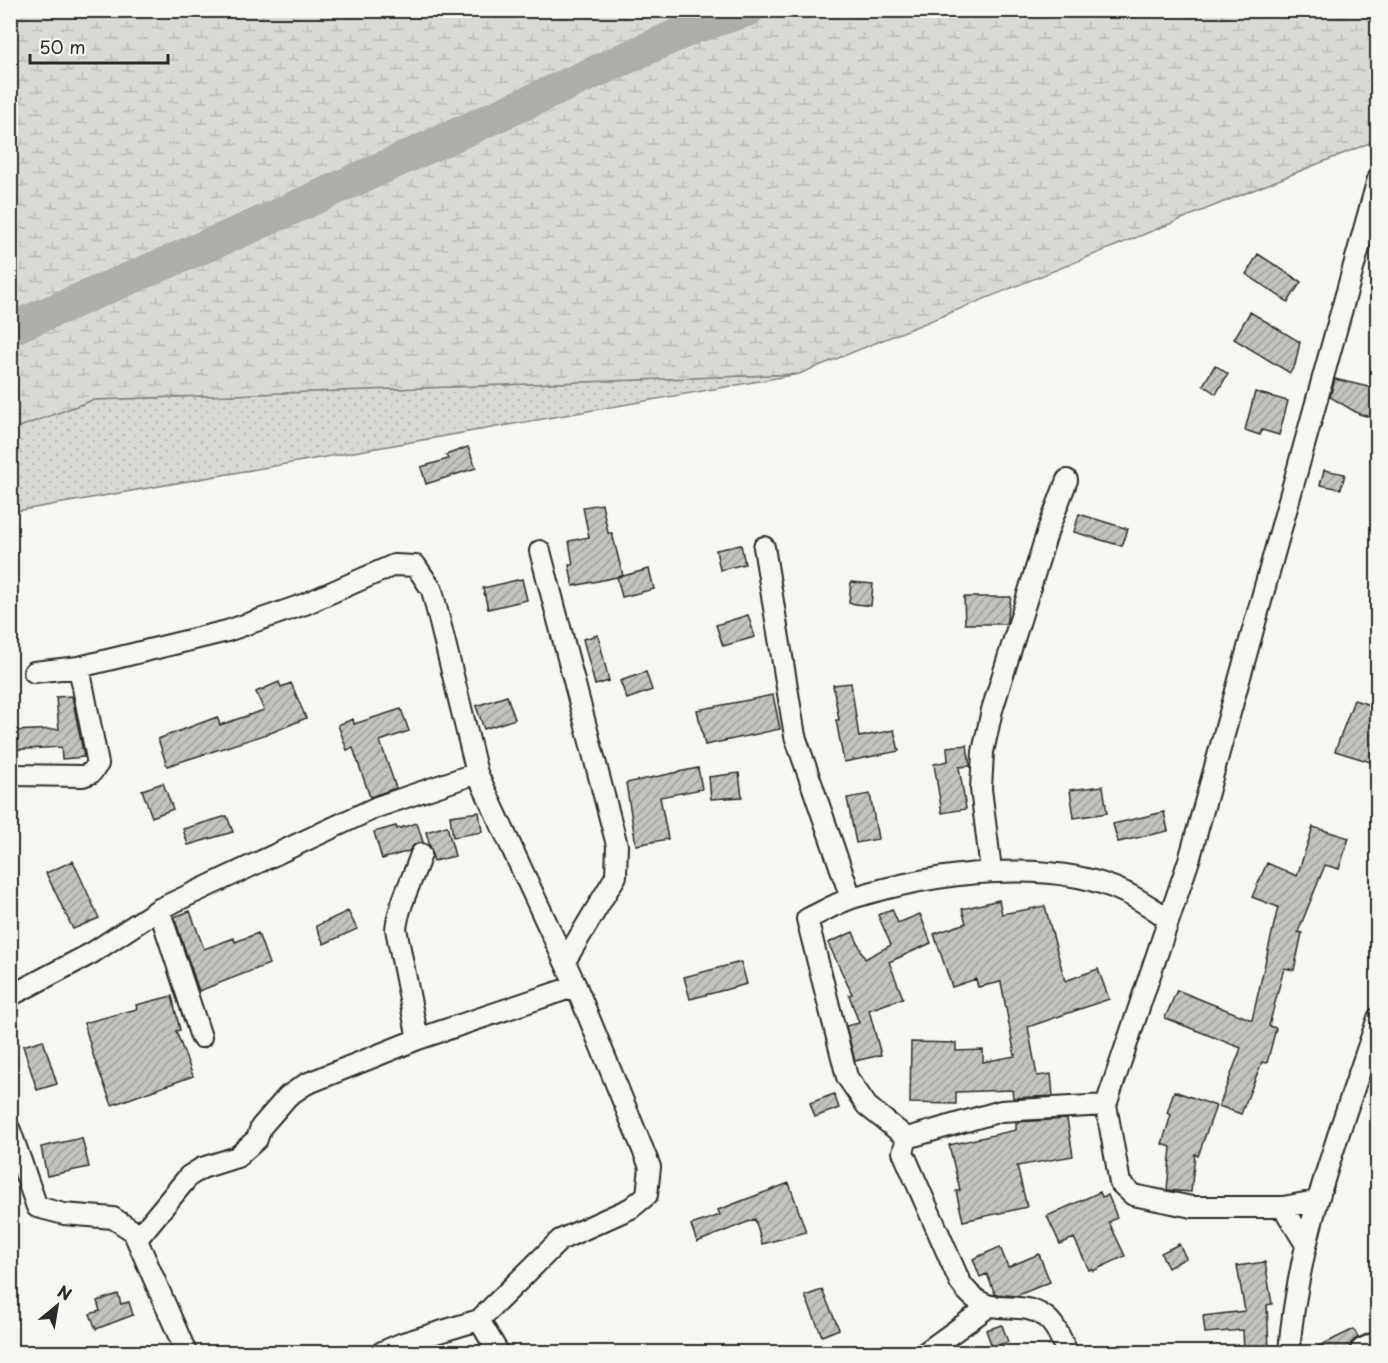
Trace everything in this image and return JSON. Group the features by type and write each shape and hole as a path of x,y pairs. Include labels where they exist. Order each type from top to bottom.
{"street":[{"path":"1316,1201 1283,1207 1192,1207 1133,1195 1120,1183 1106,1105 1190,856 1240,683 1300,455 1377,179"},
{"path":"991,870 981,789 983,752 992,710 1048,530 1067,480"},
{"path":"764,547 795,736 851,898"},
{"path":"540,551 617,845 616,876 565,962"},
{"path":"34,672 79,667 227,631 305,604 394,565 416,566 432,590 477,773 576,986 650,1167 647,1195 631,1208 561,1240 479,1320 403,1343 382,1353"},
{"path":"10,776 83,776 91,773 98,764 79,667"},
{"path":"10,996 92,953 159,909 377,807 477,773"},
{"path":"418,1039 396,929 398,911 411,884 421,854"},
{"path":"908,1138 867,1106 847,1077 807,919 851,898 916,882 991,870 1078,878 1125,892 1169,919"},
{"path":"159,909 201,1037"},
{"path":"137,1239 189,1176 201,1168 237,1157 257,1139 261,1127 288,1096 306,1084 418,1039 576,986"},
{"path":"1289,1353 1292,1314 1305,1243 1316,1201 1377,1017"},
{"path":"908,1138 1001,1111 1106,1105"},
{"path":"10,1130 19,1187 37,1207 64,1214 113,1218 133,1231 186,1353"},
{"path":"908,1138 903,1152 960,1282 967,1293 988,1307 1026,1310 1044,1316 1054,1327 1067,1353"},
{"path":"1283,1207 1305,1243"},
{"path":"926,1353 988,1307"},
{"path":"479,1320 498,1353"},
{"path":"1364,1353 1377,1346"}],"green space":[{"path":"11,10 1377,11 1377,140 799,374 93,400 11,430"},
{"path":"799,374 11,512 11,430 93,400"}],"building":[{"path":"1258,254 1301,282 1288,302 1246,274"},
{"path":"1250,312 1300,342 1295,365 1290,373 1234,339"},
{"path":"1215,365 1228,374 1216,394 1203,385"},
{"path":"1335,379 1377,389 1377,419 1359,414 1330,397"},
{"path":"1255,392 1288,401 1279,435 1262,430 1260,435 1245,430"},
{"path":"468,447 476,468 426,484 421,467 448,459 446,455"},
{"path":"1324,470 1345,474 1341,489 1320,485"},
{"path":"602,504 608,533 612,533 623,576 649,569 654,589 622,597 617,577 573,586 569,565 573,565 569,541 589,537 583,507"},
{"path":"1079,514 1128,529 1122,546 1074,532"},
{"path":"741,545 745,564 720,570 716,550"},
{"path":"522,579 527,600 488,609 483,588"},
{"path":"851,582 873,584 871,606 849,603"},
{"path":"964,597 1011,597 1006,624 965,624"},
{"path":"748,615 755,637 723,646 716,625"},
{"path":"598,635 609,681 595,685 583,639"},
{"path":"646,672 652,690 627,699 620,681"},
{"path":"279,682 281,687 291,683 306,718 273,732 167,766 158,739 217,717 220,725 264,710 256,692"},
{"path":"851,683 859,737 894,730 899,751 844,762 836,720 839,720 833,685"},
{"path":"773,695 780,729 705,745 697,710"},
{"path":"72,696 84,757 62,759 61,747 10,750 10,731 59,729 56,697"},
{"path":"507,696 515,719 484,729 476,706"},
{"path":"1354,700 1377,707 1377,764 1335,751"},
{"path":"401,709 409,731 380,741 396,788 370,797 353,748 347,750 338,725 353,719 354,724"},
{"path":"967,745 970,766 959,767 966,809 942,813 934,764 948,761 947,747"},
{"path":"698,768 702,789 660,797 668,839 636,845 626,783"},
{"path":"739,773 742,797 711,799 709,777"},
{"path":"163,783 173,809 152,817 142,790"},
{"path":"1103,786 1107,813 1074,818 1070,790"},
{"path":"870,794 878,839 856,843 847,798"},
{"path":"479,812 482,832 453,837 450,816"},
{"path":"1164,812 1168,831 1118,842 1113,824"},
{"path":"227,816 233,832 188,845 183,829"},
{"path":"417,823 423,842 414,845 409,851 382,859 374,832"},
{"path":"447,826 455,856 434,861 426,832"},
{"path":"1313,827 1349,838 1339,869 1325,865 1298,932 1302,933 1294,970 1284,968 1269,1026 1276,1028 1267,1063 1262,1062 1241,1114 1219,1106 1241,1048 1165,1018 1177,990 1252,1020 1278,907 1252,897 1267,863 1297,876"},
{"path":"73,861 99,918 73,929 46,873"},
{"path":"999,900 1002,914 1045,906 1065,981 1098,969 1109,999 1028,1027 1037,1076 1051,1074 1053,1096 1013,1098 1012,1090 956,1092 956,1104 910,1103 911,1042 956,1043 956,1051 983,1050 983,1062 1015,1056 1001,982 978,987 976,979 952,987 934,934 966,923 962,909"},
{"path":"892,909 898,923 920,914 931,943 889,962 903,998 869,1010 881,1055 855,1061 846,1026 859,1023 849,995 852,994 828,943 853,932 865,959 891,945 878,915"},
{"path":"190,911 204,949 234,938 235,942 258,933 269,964 199,991 174,917"},
{"path":"348,911 357,929 324,944 316,926"},
{"path":"741,962 747,984 690,999 684,977"},
{"path":"172,996 180,1030 176,1031 193,1076 112,1105 94,1058 84,1023 137,1009 136,1005"},
{"path":"43,1040 57,1084 37,1090 23,1046"},
{"path":"1174,1091 1216,1106 1198,1156 1195,1154 1191,1192 1167,1190 1171,1147 1162,1144 1171,1115 1167,1113"},
{"path":"834,1094 839,1108 815,1117 810,1103"},
{"path":"1067,1119 1073,1156 1017,1166 1027,1207 963,1221 956,1191 960,1190 949,1145 1016,1130 1016,1122"},
{"path":"82,1138 89,1167 47,1176 41,1147"},
{"path":"789,1183 806,1232 762,1244 755,1219 697,1242 691,1225 720,1215 718,1210"},
{"path":"1100,1192 1102,1197 1108,1195 1113,1207 1117,1218 1109,1222 1125,1256 1093,1271 1089,1270 1074,1238 1060,1244 1047,1216"},
{"path":"1179,1244 1186,1258 1168,1268 1161,1253"},
{"path":"1000,1247 1008,1267 1039,1254 1050,1282 1016,1296 995,1294 987,1274 980,1277 973,1259"},
{"path":"1265,1262 1272,1304 1267,1305 1269,1350 1244,1351 1243,1330 1205,1333 1203,1316 1245,1311 1237,1266"},
{"path":"822,1290 839,1329 822,1336 805,1296"},
{"path":"118,1294 121,1304 129,1302 133,1315 96,1329 90,1314 100,1311 97,1301"},
{"path":"1002,1325 1008,1342 992,1347 986,1330"},
{"path":"1354,1329 1358,1337 1351,1343 1349,1353 1305,1353"}],"waterway":[{"path":"10,329 251,227 695,27 748,10"}]}
